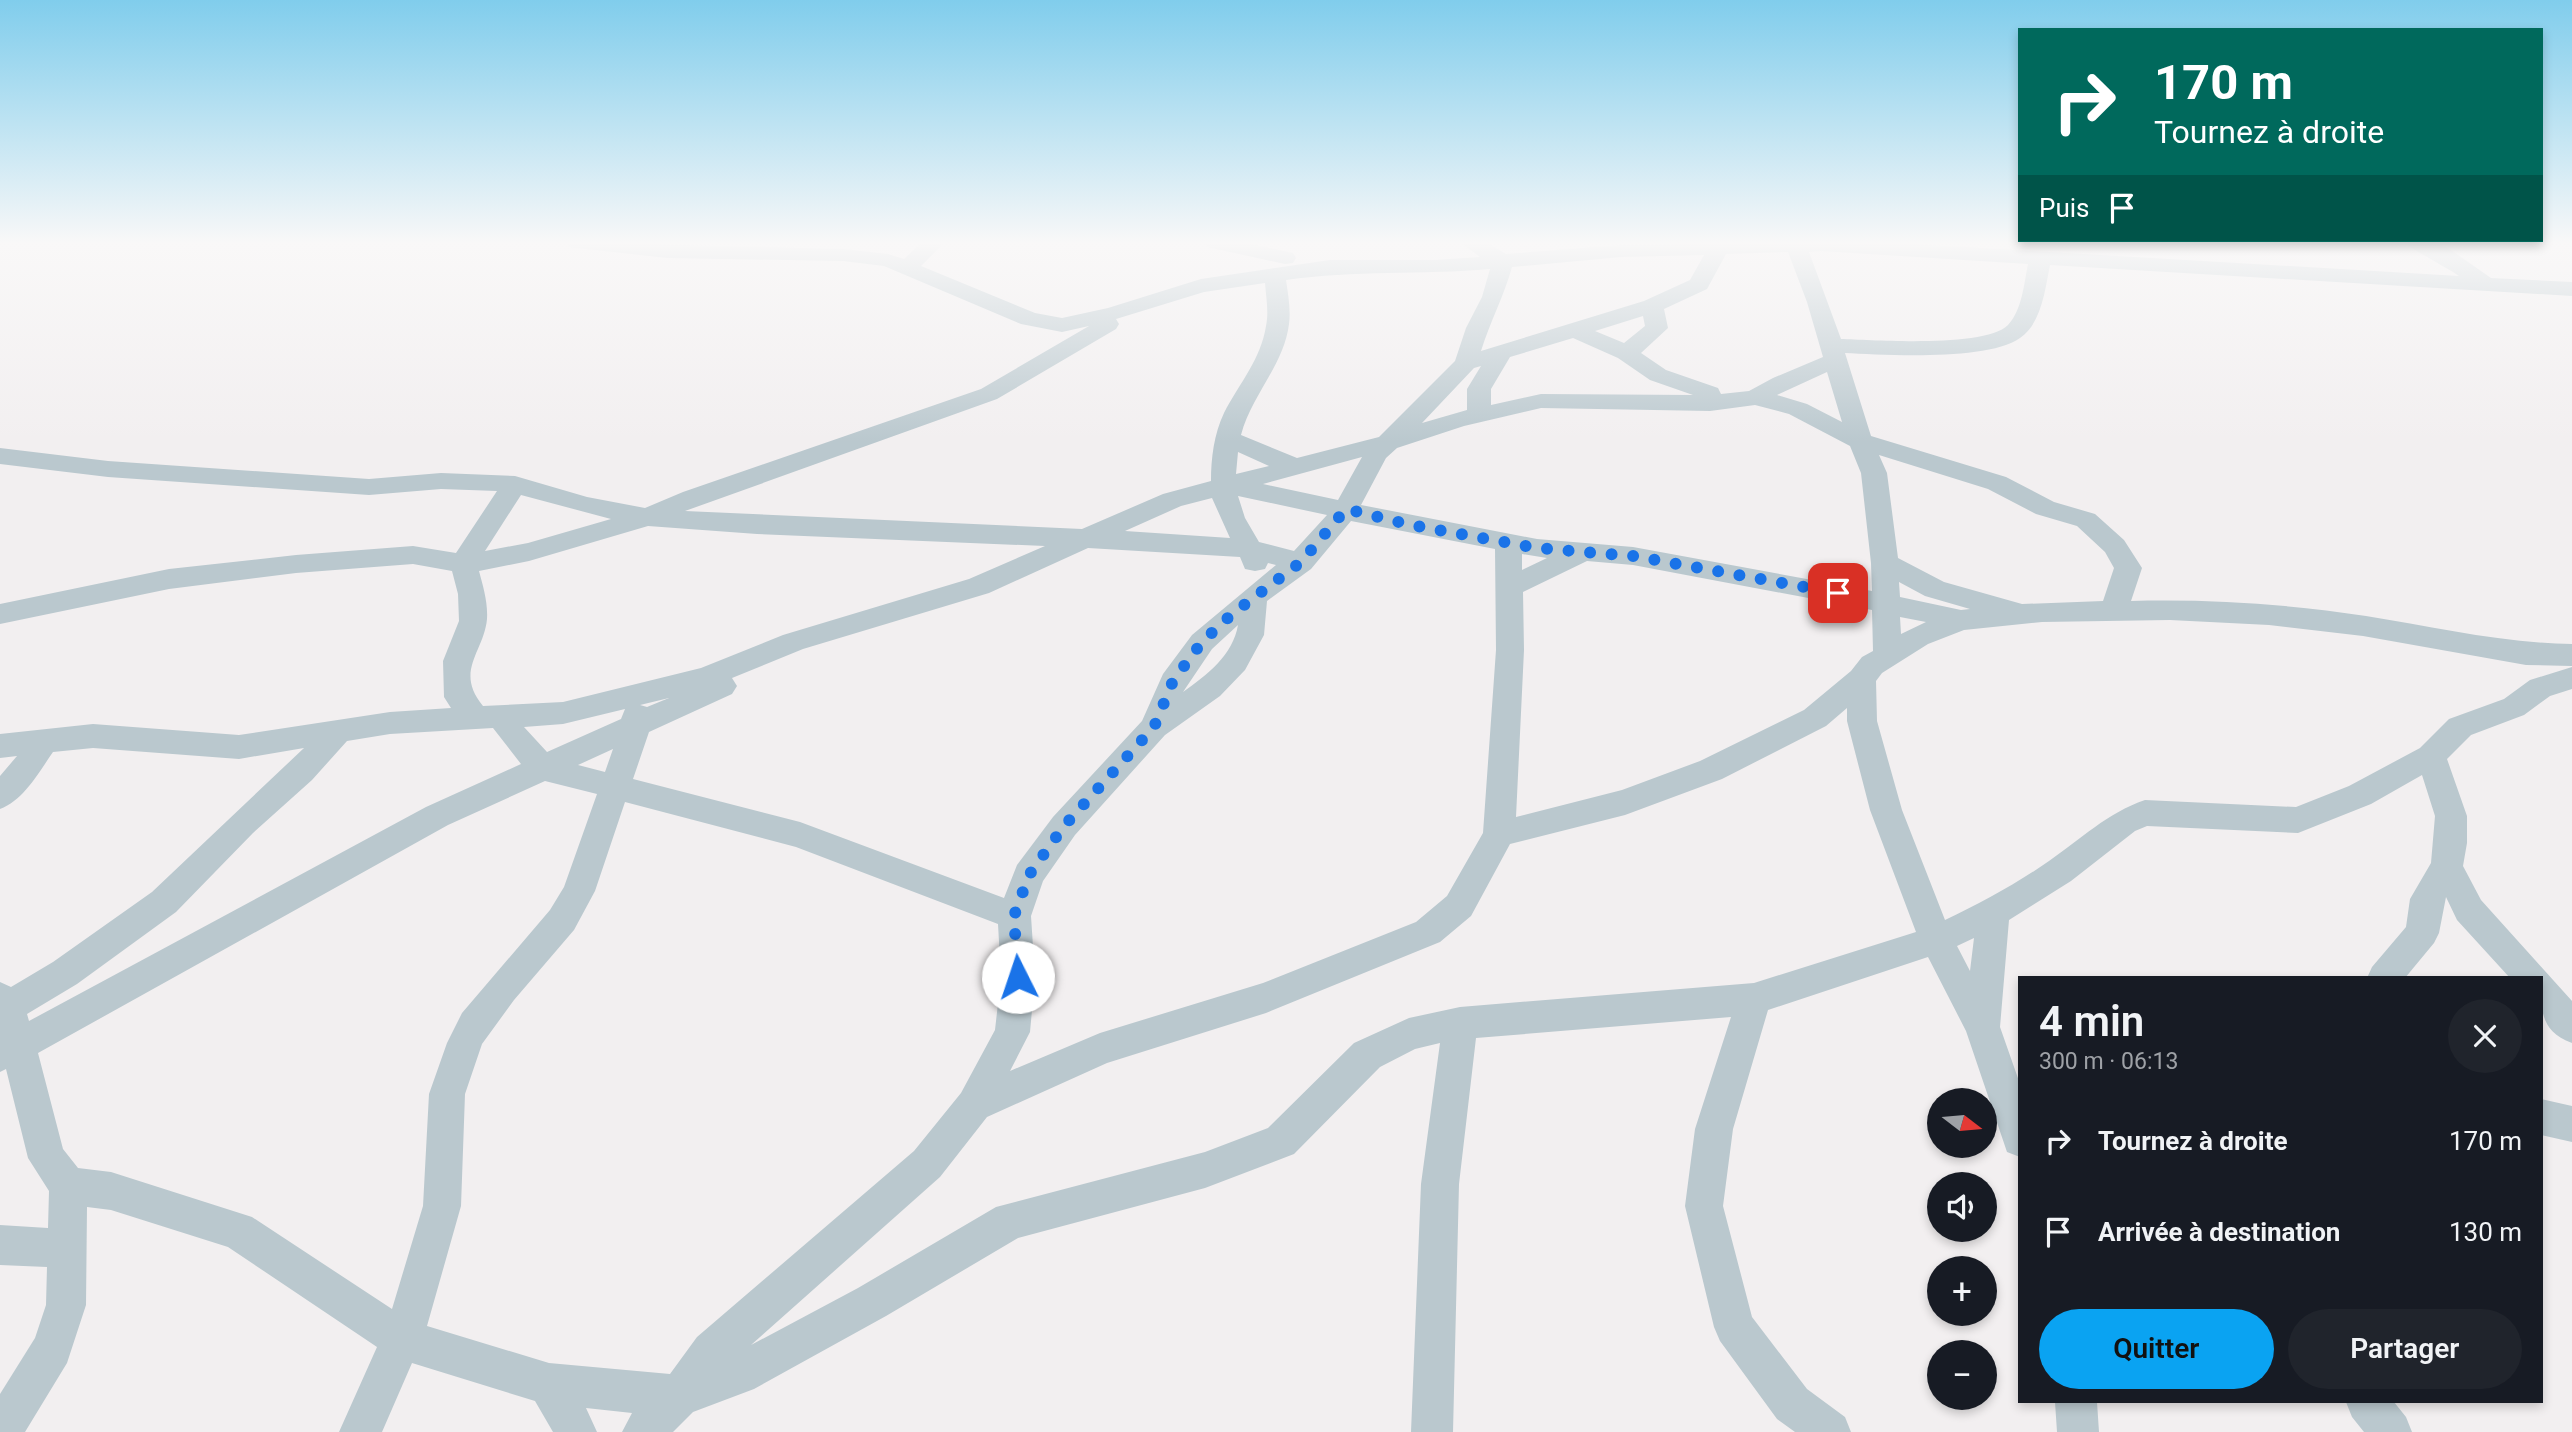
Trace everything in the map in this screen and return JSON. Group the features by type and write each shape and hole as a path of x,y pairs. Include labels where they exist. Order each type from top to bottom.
{"street":[{"path":"1004,309 1029,319 1062,325 1122,309"},
{"path":"0,626 13,612 169,579 296,564 413,555 463,564 529,552 647,517 692,498 989,394 1136,309"},
{"path":"1259,594 1250,549 1238,533 1227,487 1227,443 1236,415 1273,345 1278,309"},
{"path":"643,1432 678,1396 712,1352 928,1164 974,1105 1012,1032 1018,977 1014,916 1029,875 1064,826 1154,727 1173,681 1202,642 1301,562 1346,509 1376,454 1466,363 1477,328 1487,309"},
{"path":"1466,363 1643,309"},
{"path":"1626,353 1657,328 1653,309"},
{"path":"1820,309 1860,441 1874,472 1885,563 1887,656"},
{"path":"0,746 93,736 239,747 336,734 390,723 627,707 725,684 757,657 793,642 979,586 1172,500 1389,442 1468,417 1541,401 1658,388 1710,403 1744,399 1781,383 1833,353 1996,341 2012,334 2026,316 2028,309"},
{"path":"1575,330 1626,353 1658,388"},
{"path":"1468,417 1479,389 1502,351"},
{"path":"1744,399 1798,410 1860,441 1997,483 2035,504 2085,520 2098,528 2115,546 2128,568 2114,611"},
{"path":"1431,401 1468,417"},
{"path":"1227,443 1292,466"},
{"path":"1172,500 1227,443"},
{"path":"0,456 108,469 312,484 369,486 441,481 515,484 585,505 647,517 757,525 1089,537 1250,549 1301,562"},
{"path":"463,564 515,484"},
{"path":"1227,487 1508,542 1633,556 1815,588 1961,620"},
{"path":"974,1105 1100,1049 1266,997 1428,932 1459,906 1499,834 1510,650 1508,542"},
{"path":"1507,588 1586,552"},
{"path":"1885,563 1935,589 2021,614"},
{"path":"463,564 471,585 474,621 457,661 459,696 489,717 545,766 800,835 1014,916"},
{"path":"1499,834 1625,802 1711,770 1815,718 1861,679 1872,665 1918,637 1961,620 2021,614 2170,610 2269,615 2363,626 2491,649 2563,675"},
{"path":"2491,649 2506,669 2563,675"},
{"path":"68,1186 111,1191 238,1231 401,1339 549,1384 678,1396 739,1374 872,1302 1010,1221 1205,1170 1281,1141 1367,1055 1409,1034 1460,1023 1754,999 1936,940 1993,913 2060,870 2124,821 2145,813 2298,820 2360,795 2431,756 2460,727 2514,707 2563,675"},
{"path":"1861,679 1862,721 1886,810 1936,940 1982,1027 2018,1133"},
{"path":"9,1050 437,816 545,766 627,707"},
{"path":"360,1432 401,1339 442,1206 447,1094 465,1043 474,1024 562,920 579,891 613,786 627,707"},
{"path":"1,1432 52,1348 66,1305 68,1250 68,1186 47,1158 9,1050 4,1002 65,972 163,902 242,824 301,771 336,734"},
{"path":"0,796 21,774 44,741"},
{"path":"2386,976 2421,933 2427,899 2447,866 2451,843 2451,816 2431,756"},
{"path":"2447,866 2469,910 2530,976"},
{"path":"2427,899 2469,910"},
{"path":"1982,1027 1993,913"},
{"path":"2543,992 2572,1027"},
{"path":"1754,999 1714,1129 1704,1206 1734,1327 1792,1404 1830,1432"},
{"path":"1432,1432 1440,1184 1460,1023"},
{"path":"2543,1118 2572,1124"},
{"path":"0,1245 68,1250"},
{"path":"549,1384 576,1432"},
{"path":"2076,1403 2078,1432"},
{"path":"2368,1403 2391,1432"}],"route":[{"path":"1018,977 1014,916 1029,875 1064,826 1154,727 1173,681 1202,642 1231,615 1301,562 1346,509 1411,525 1537,548 1633,556 1838,593"}]}
